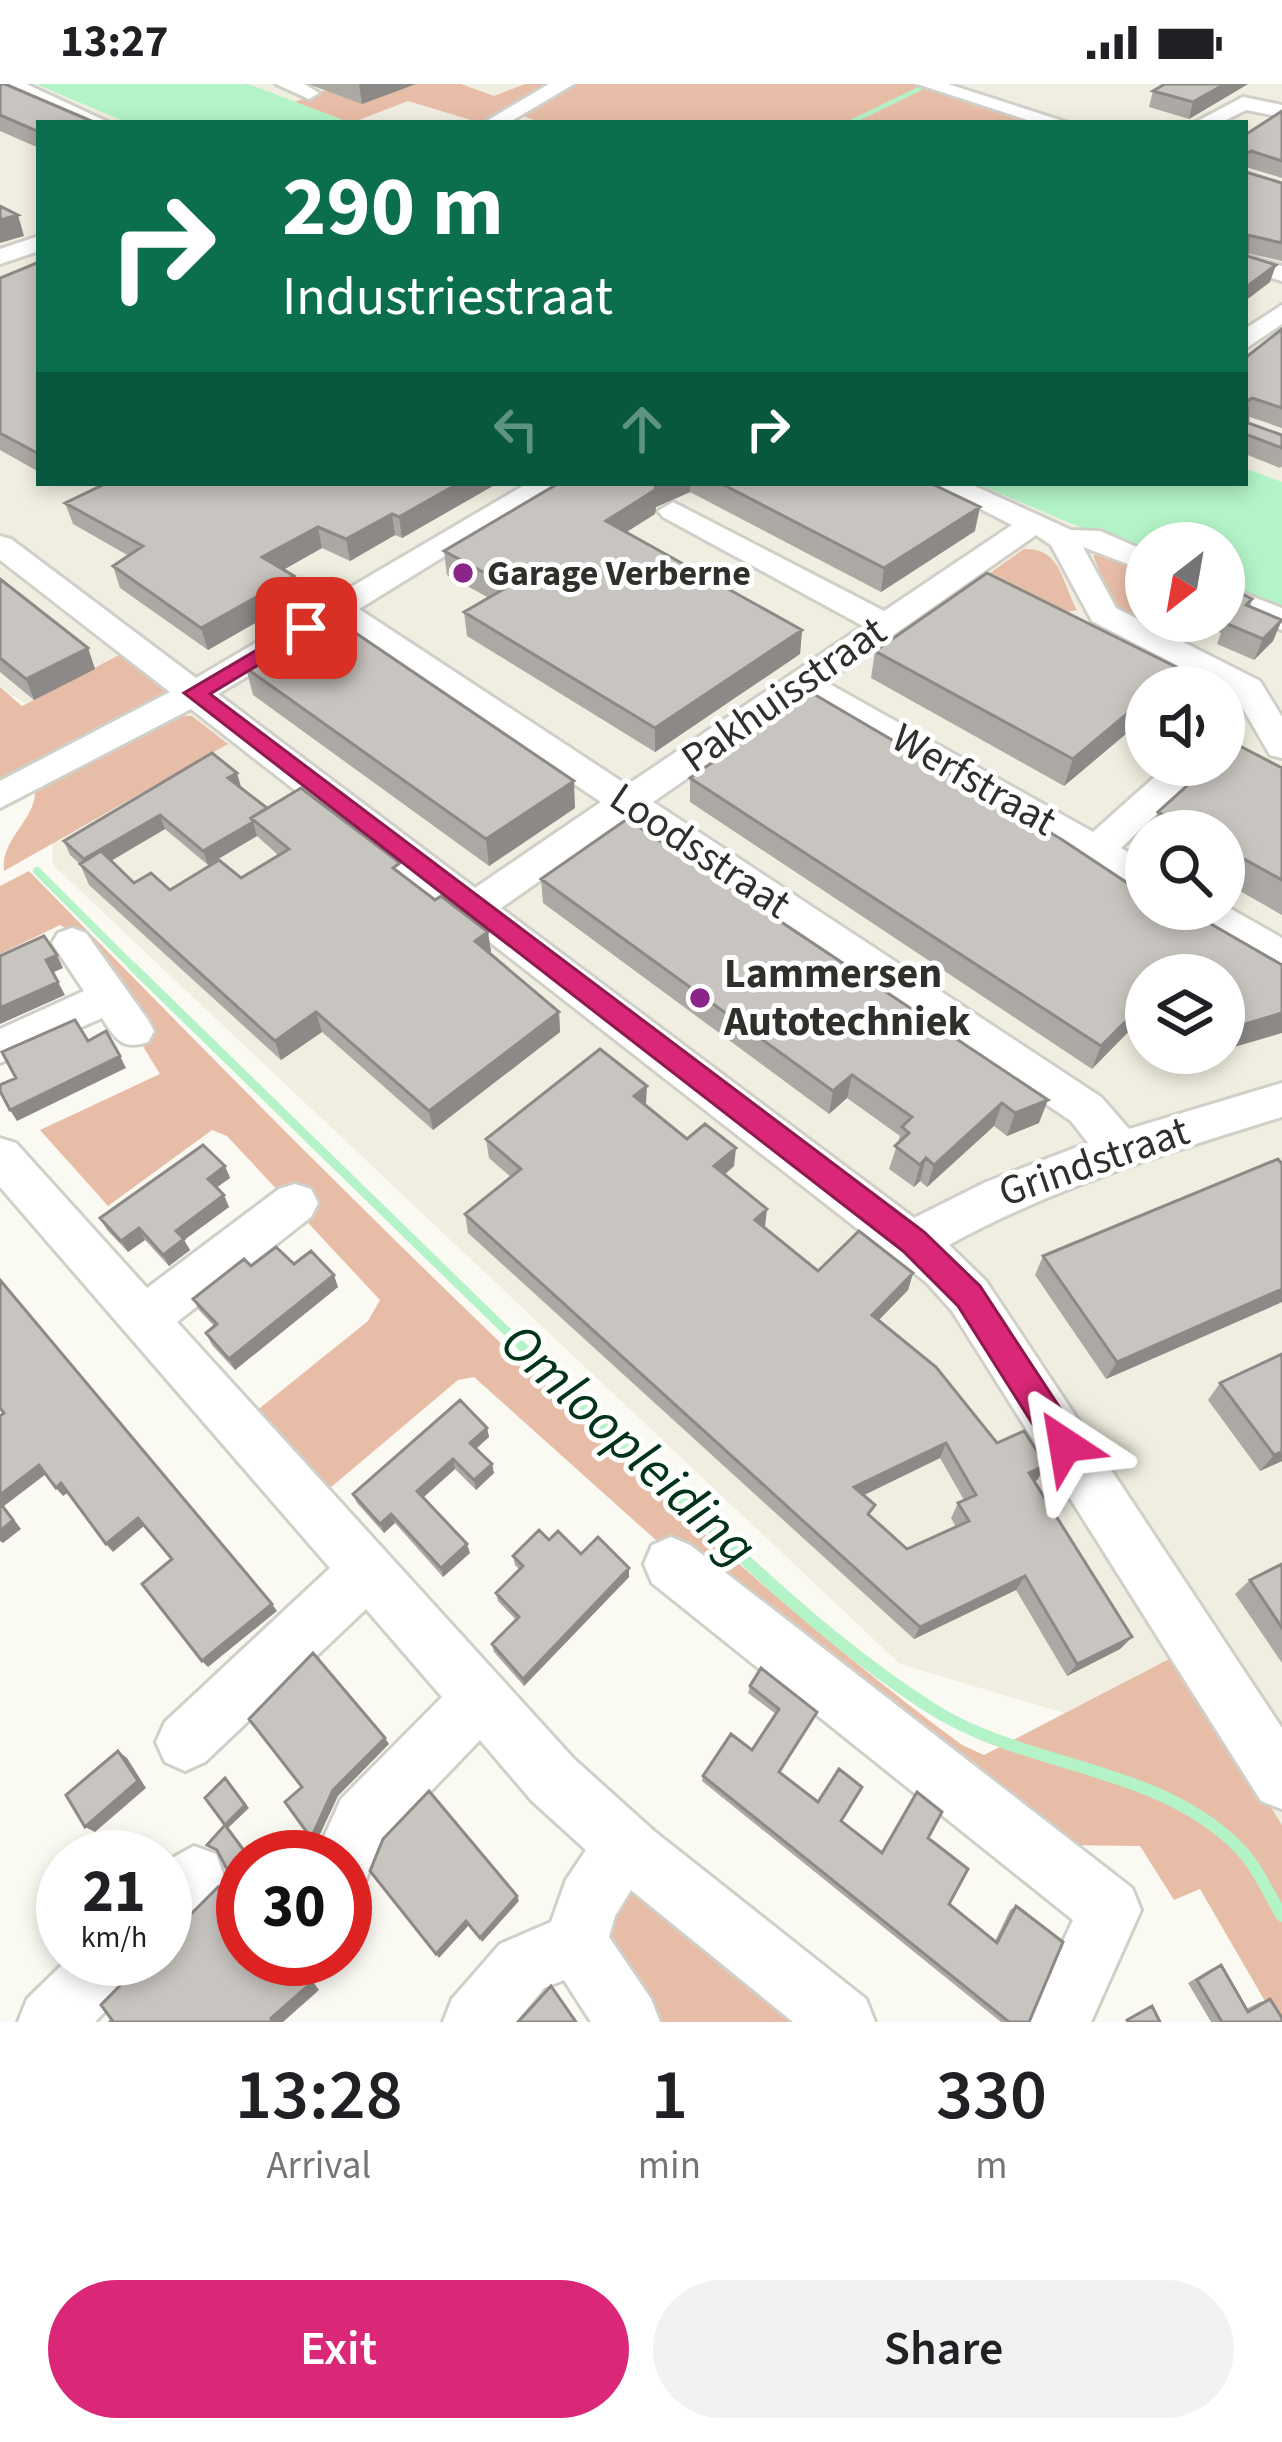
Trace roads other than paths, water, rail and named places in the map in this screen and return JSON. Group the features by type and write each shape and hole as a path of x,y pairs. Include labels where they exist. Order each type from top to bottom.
{"street":[{"path":"9,84 93,120"},
{"path":"286,84 309,93"},
{"path":"498,120 563,84"},
{"path":"927,84 1049,120"},
{"path":"1235,84 1282,96"},
{"path":"1210,120 1243,103 1282,111"},
{"path":"0,257 36,244"},
{"path":"1248,263 1282,274"},
{"path":"1248,339 1282,312"},
{"path":"0,796 195,693 544,486"},
{"path":"951,486 1050,531 1088,537 1125,553"},
{"path":"673,511 886,625"},
{"path":"1050,531 1103,614 1248,688 1282,747"},
{"name":"Pakhuisstraat","path":"473,908 886,625 1050,531"},
{"path":"0,545 914,1241 969,1296 1282,1780"},
{"path":"1245,605 1282,620"},
{"name":"Loodsstraat","path":"337,609 1086,1109 1120,1149"},
{"name":"Werfstraat","path":"802,682 1125,867"},
{"path":"1096,850 1167,786"},
{"path":"1236,930 1282,956"},
{"path":"72,943 133,1031"},
{"path":"0,1047 110,997"},
{"name":"Grindstraat","path":"914,1241 979,1203 1120,1149 1282,1100"},
{"path":"2,1164 553,1780 625,1845 843,2022"},
{"path":"144,1319 295,1203"},
{"path":"670,1564 1109,1910 1058,2022"},
{"path":"184,1742 367,1570"},
{"path":"358,1830 362,1820 480,1700"},
{"path":"625,1845 588,1902 576,1943 628,2022"},
{"path":"475,2022 522,1966 576,1943"},
{"path":"50,2022 85,1986"}],"waterway":[{"path":"855,120 919,89"},
{"name":"Omloopleiding","path":"37,871 133,967"},
{"path":"133,967 613,1435"},
{"name":"Omloopleiding","path":"133,967 136,970"},
{"name":"Omloopleiding","path":"610,1432 766,1579 890,1680 971,1729 1131,1783 1205,1820 1245,1854 1282,1916"}],"place":[{"name":"Garage Verberne","path":"463,573"},
{"name":"Lammersen Autotechniek","path":"700,998"}]}
